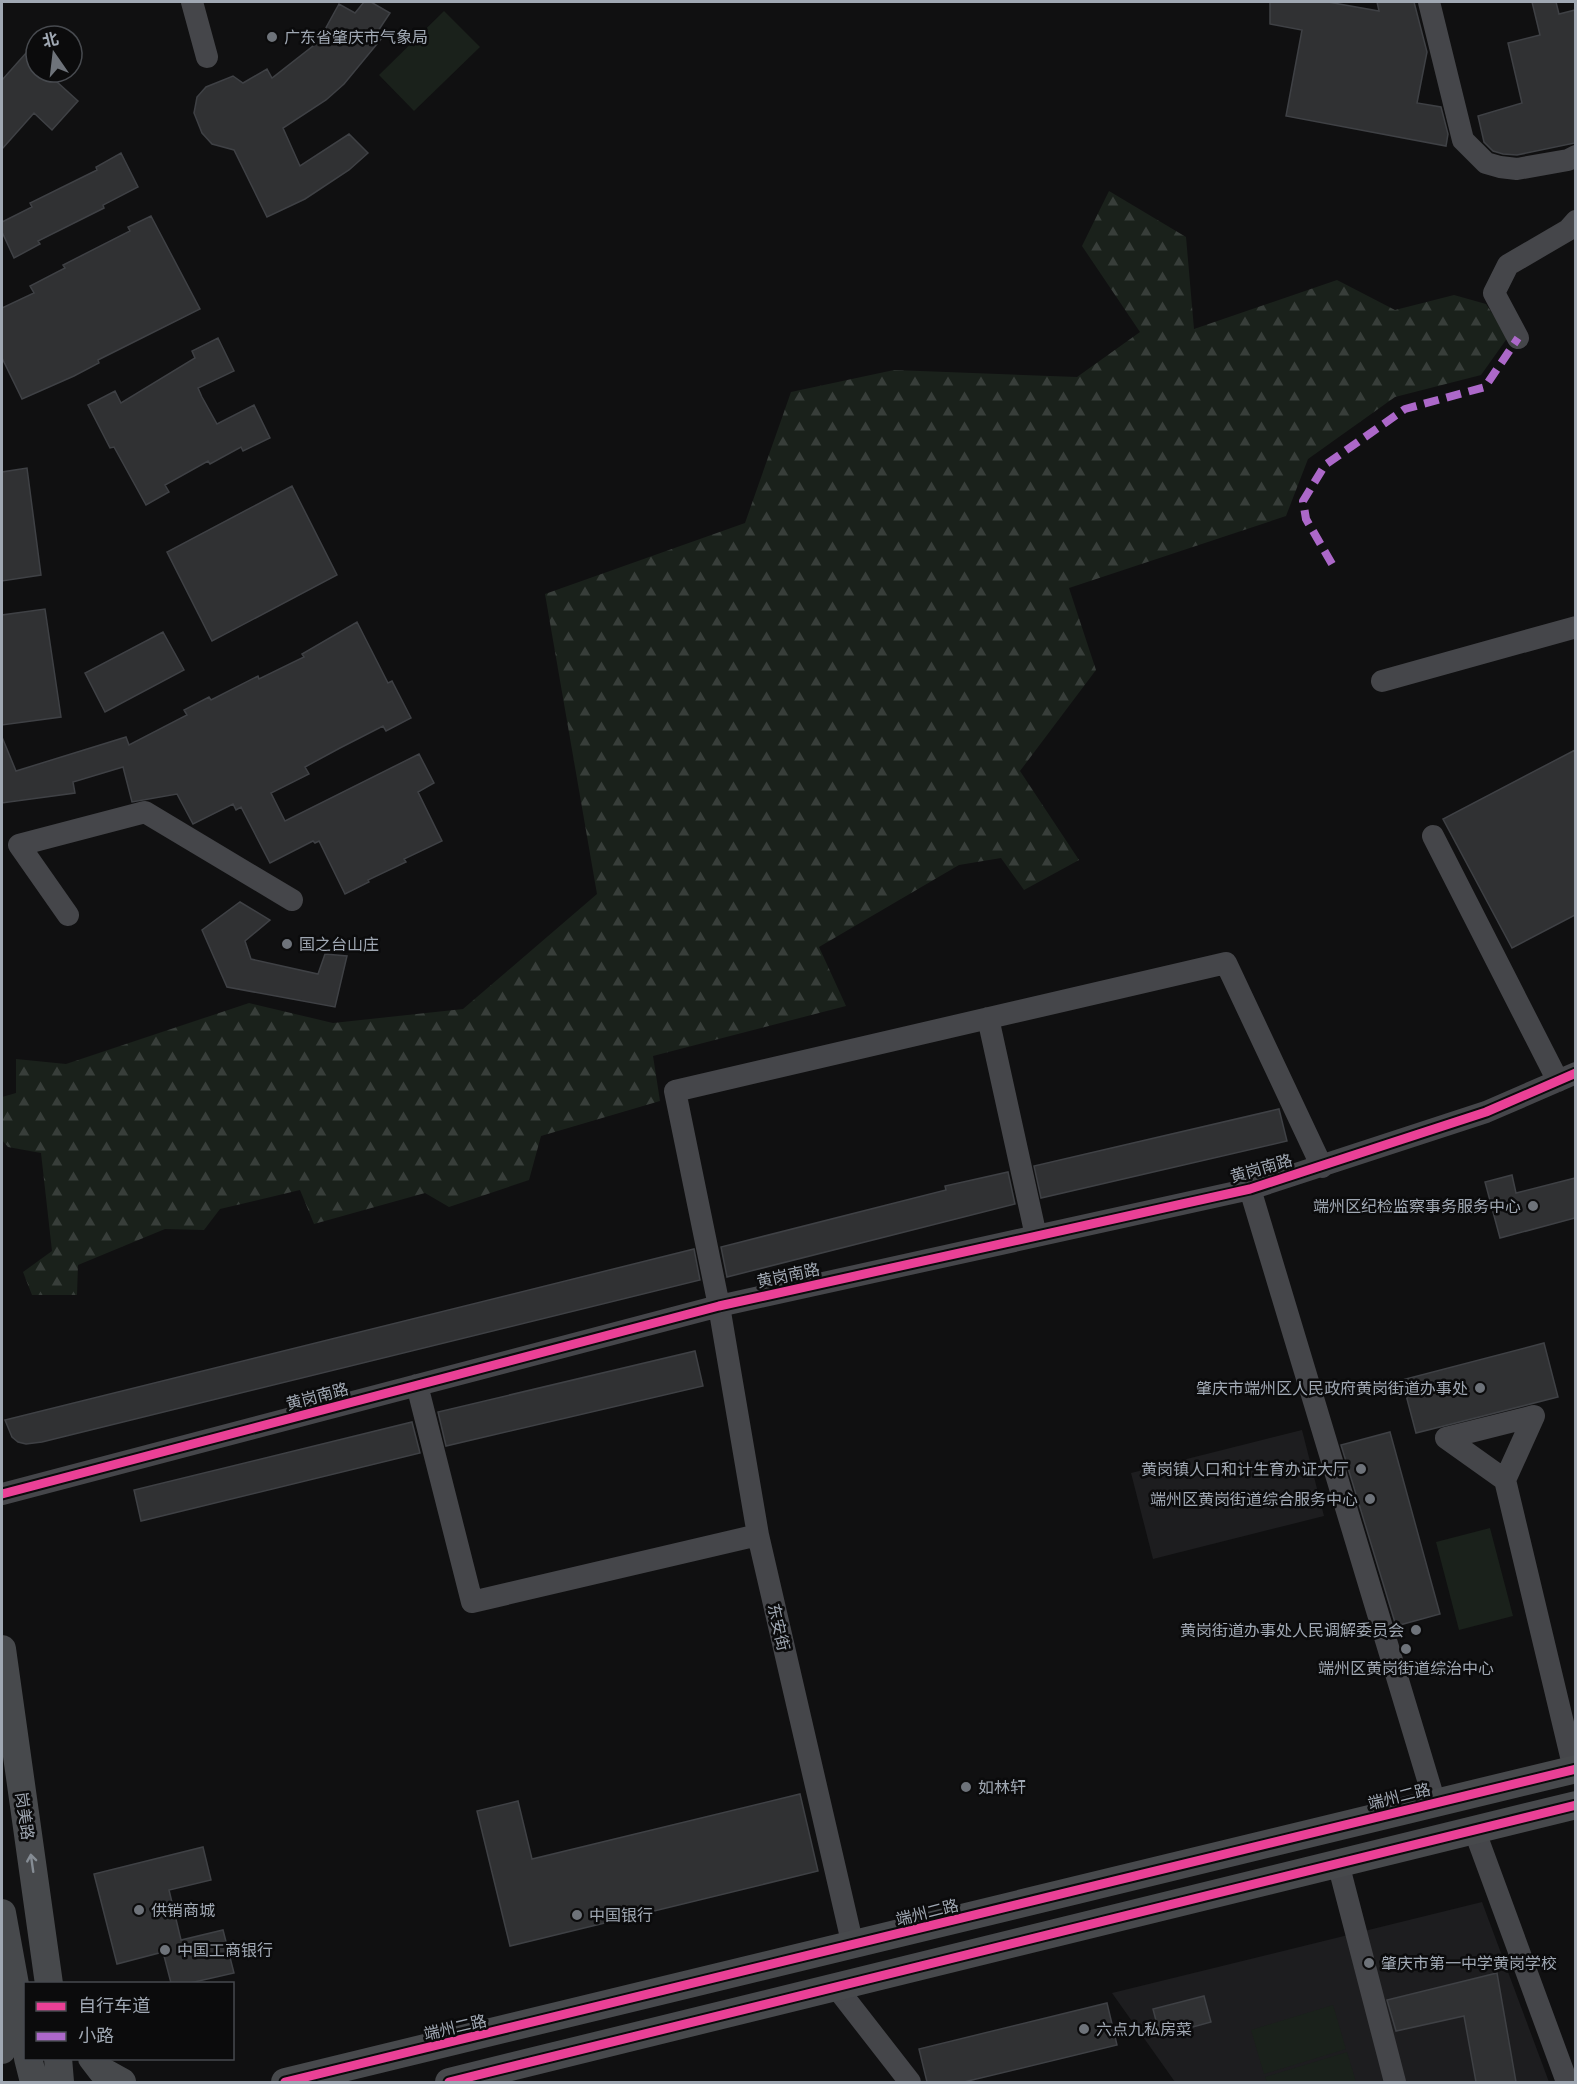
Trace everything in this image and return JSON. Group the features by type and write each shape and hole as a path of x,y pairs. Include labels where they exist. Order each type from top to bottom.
{"main road":[{"name":"岗美路","path":"2,1649 49,1982"},
{"name":"端州二路","path":"285,2082 853,1946 1574,1769"},
{"path":"449,2082 1575,1804"},
{"path":"24,2036 2,1914 39,1909"},
{"path":"2,2050 15,1996"},
{"path":"507,2030 517,2066"},
{"path":"28,2060 34,2082"},
{"path":"58,2060 60,2082"},
{"path":"94,2060 102,2071 122,2082"}],"street":[{"path":"192,2 207,57"},
{"path":"1429,2 1464,140 1486,163 1500,167 1517,169 1568,160 1575,156"},
{"path":"1518,339 1494,293 1508,265 1568,230 1575,221"},
{"path":"1382,681 1575,627"},
{"path":"68,915 10,847 145,812 292,900"},
{"path":"1433,836 1567,1077"},
{"path":"1036,1236 988,1018 1226,963 1322,1167"},
{"name":"东安街","path":"853,1946 758,1535 718,1306 675,1091 988,1018"},
{"name":"黄岗南路","path":"2,1494 718,1306 1250,1189 1486,1112 1567,1077"},
{"path":"1250,1189 1435,1803"},
{"path":"417,1385 472,1602 758,1535"},
{"path":"1505,1480 1574,1769"},
{"path":"1474,1829 1567,2082"},
{"path":"1338,1863 1395,2082"},
{"path":"836,1987 910,2082"}],"shaded area":[{"path":"1302,1430 1324,1516 1153,1559 1131,1473"},
{"name":"肇庆市第一中学黄岗学校","path":"1482,1902 1549,2082 1175,2082 1112,1993"}],"green space":[{"path":"444,11 480,47 414,111 379,75"},
{"path":"1109,191 1186,237 1194,329 1337,280 1395,310 1454,295 1486,304 1508,337 1481,375 1395,397 1308,459 1286,516 1069,588 1096,670 1020,771 1079,860 1024,890 1001,858 959,865 819,947 846,1006 653,1056 660,1101 541,1136 529,1180 449,1207 425,1193 314,1224 300,1190 220,1209 204,1230 165,1229 78,1265 77,1295 32,1295 23,1272 52,1251 41,1153 8,1147 2,1140 2,1097 16,1093 16,1059 66,1064 249,1003 333,1023 463,1009 597,894 545,594 745,523 791,392 894,370 1077,377 1140,332 1082,246"},
{"path":"1490,1528 1513,1616 1459,1630 1436,1542"},
{"path":"1333,2005 1346,2049 1264,2074 1251,2030"},
{"path":"1347,2052 1356,2082 1267,2082 1265,2077"}],"building":[{"path":"364,2 371,2 390,13 378,31 382,38 344,84 326,100 283,128 300,166 349,134 368,153 349,170 305,199 267,217 234,150 212,144 202,133 194,113 197,97 206,87 233,76 243,83 267,69 272,78 318,42 339,4 355,13"},
{"path":"1270,2 1328,2 1379,11 1377,2 1414,2 1427,52 1417,103 1441,107 1448,134 1446,146 1286,116 1302,30 1270,24"},
{"path":"1532,2 1556,2 1559,14 1575,10 1575,143 1517,155 1503,154 1493,151 1484,142 1478,116 1522,103 1508,43 1540,35"},
{"path":"24,55 24,84 59,84 78,101 52,130 34,113 2,149 2,80"},
{"path":"121,153 138,187 103,205 104,208 38,241 40,244 14,258 2,232 2,222 32,207 30,203 97,170 96,167"},
{"path":"151,216 200,309 98,360 99,363 74,376 22,399 2,358 2,308 34,293 30,286 65,268 63,265 130,231 128,227"},
{"path":"218,338 234,371 198,388 202,397 217,424 254,405 270,438 243,451 241,447 210,464 208,461 165,485 169,492 146,505 114,447 110,448 88,405 115,391 121,403 195,358 192,351"},
{"path":"27,468 41,575 2,581 2,472"},
{"path":"292,486 337,575 212,641 167,552"},
{"path":"45,609 61,717 2,725 2,615"},
{"path":"357,622 388,683 392,681 411,718 386,731 383,726 340,748 305,767 309,774 271,793 285,821 419,754 434,783 418,792 442,841 404,859 406,862 368,880 369,882 345,894 319,841 315,843 313,841 270,863 241,807 236,810 233,804 193,824 177,794 132,802 123,767 73,782 75,793 2,803 2,737 16,771 126,737 129,745 187,715 184,710 209,697 211,700 258,676 259,679 304,657 302,654"},
{"path":"163,632 184,670 105,712 85,673"},
{"path":"1575,750 1575,915 1512,948 1443,819"},
{"path":"240,902 270,920 245,941 251,959 318,974 325,954 347,956 335,1007 227,987 202,930"},
{"path":"1279,1109 1287,1141 1041,1198 1034,1166"},
{"path":"1008,1172 1015,1204 727,1277 721,1247 946,1190 945,1186"},
{"name":"端州区纪检监察事务服务中心","path":"1512,1175 1516,1193 1575,1178 1575,1218 1500,1238 1485,1182"},
{"path":"694,1249 700,1280 42,1442 26,1444 18,1442 12,1437 5,1420"},
{"name":"肇庆市端州区人民政府黄岗街道办事处","path":"1544,1343 1558,1397 1416,1433 1402,1380"},
{"path":"695,1351 703,1386 446,1446 438,1412"},
{"path":"412,1422 420,1453 141,1521 134,1490"},
{"path":"1390,1432 1440,1614 1396,1626 1341,1445"},
{"path":"800,1794 818,1871 510,1946 477,1811 518,1801 532,1859"},
{"name":"供销商城","path":"203,1847 211,1880 169,1890 181,1940 223,1930 234,1973 194,1982 171,1982 163,1952 117,1964 94,1874"},
{"path":"1497,1973 1516,2082 1476,2082 1464,2016 1396,2031 1387,2000"},
{"path":"1204,1996 1211,2022 1160,2036 1153,2009"},
{"path":"1107,2003 1117,2045 964,2082 927,2082 919,2049"}],"marked path":[{"path":"1332,564 1306,519 1303,501 1325,465 1405,409 1485,387 1518,338"}],"cycle path":[{"path":"2,1494 719,1306 1250,1189 1486,1112 1576,1073"},
{"path":"285,2082 1576,1769"},
{"path":"449,2082 1576,1805"}],"place":[{"name":"广东省肇庆市气象局","path":"272,37"},
{"name":"国之台山庄","path":"287,944"},
{"name":"端州区纪检监察事务服务中心","path":"1533,1206"},
{"name":"肇庆市端州区人民政府黄岗街道办事处","path":"1480,1388"},
{"name":"黄岗镇人口和计生育办证大厅","path":"1361,1469"},
{"name":"端州区黄岗街道综合服务中心","path":"1370,1499"},
{"name":"黄岗街道办事处人民调解委员会","path":"1416,1630"},
{"name":"端州区黄岗街道综治中心","path":"1406,1649"},
{"name":"如林轩","path":"966,1787"},
{"name":"供销商城","path":"139,1910"},
{"name":"中国银行","path":"577,1915"},
{"name":"中国工商银行","path":"165,1950"},
{"name":"肇庆市第一中学黄岗学校","path":"1369,1963"},
{"name":"六点九私房菜","path":"1084,2029"}]}
